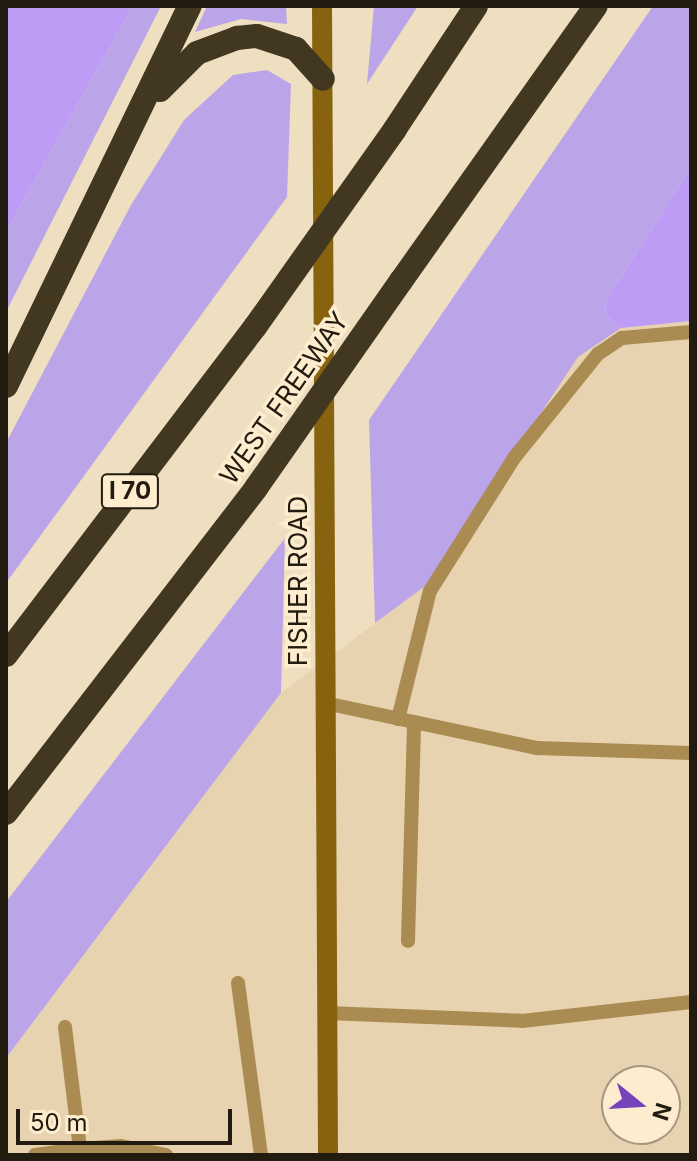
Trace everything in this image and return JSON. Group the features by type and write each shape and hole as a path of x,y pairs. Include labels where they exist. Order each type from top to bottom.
{"highway":[{"path":"6,386 146,106 190,6"},
{"name":"I 70","path":"6,655 255,327 395,129 476,6"},
{"name":"WEST FREEWAY","path":"6,813 256,488 596,6"},
{"path":"146,106 197,53 237,38 257,36 296,49 323,79"}],"main road":[{"name":"FISHER ROAD","path":"322,6 328,1155"}],"lane":[{"path":"398,719 430,591 514,458 598,354 622,338 691,332"},
{"path":"325,703 537,748 691,753"},
{"path":"408,941 414,722"},
{"path":"238,983 261,1155"},
{"path":"327,1013 522,1021 691,1002"},
{"path":"65,1027 80,1152"},
{"path":"35,1155 121,1146 166,1155"}],"shaded area":[{"path":"6,6 133,6 6,232"},
{"path":"133,6 161,6 6,312 6,232"},
{"path":"207,6 286,6 287,24 241,19 195,32"},
{"path":"374,6 418,6 367,84"},
{"path":"653,6 691,6 691,167 605,302 606,315 621,328 578,357 428,584 375,623 369,420"},
{"path":"267,70 291,84 287,197 6,583 6,443 131,205 184,120 233,75"},
{"path":"691,167 691,321 621,328 606,315 605,302"},
{"path":"691,321 691,1155 6,1155 6,1058 281,693 428,584 578,357 621,328"},
{"path":"285,538 281,693 6,1058 6,902"}]}
